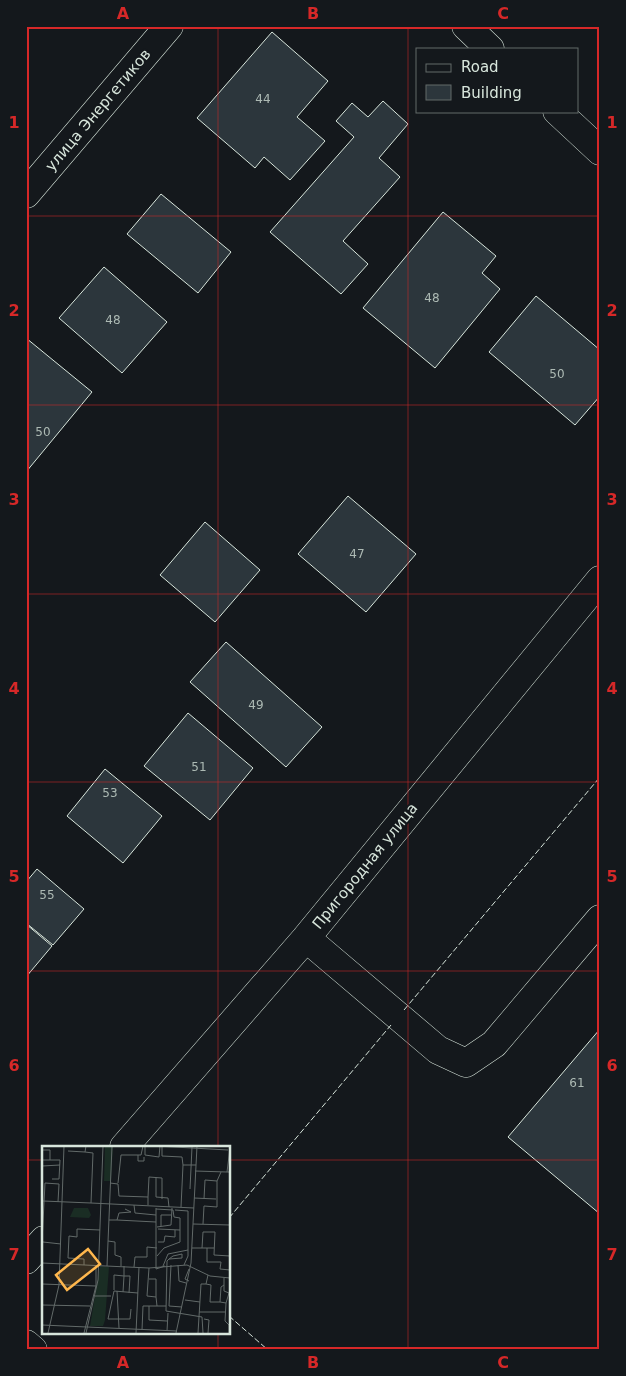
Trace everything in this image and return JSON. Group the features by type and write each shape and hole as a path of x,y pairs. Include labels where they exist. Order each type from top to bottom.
{"street":[{"name":"улица Энергетиков","path":"26,194 169,26"},
{"path":"466,26 489,48"},
{"path":"558,112 600,151"},
{"name":"Пригородная улица","path":"125,1146 306,938 600,580"},
{"path":"306,938 438,1050 466,1063 494,1044 600,919"},
{"path":"26,1344 33,1350"}],"building":[{"path":"272,32 328,81 297,117 325,141 290,180 264,157 255,168 197,118"},
{"path":"383,101 408,124 379,158 400,177 343,241 368,264 341,294 270,232 354,137 336,121 352,103 368,117"},
{"path":"161,194 231,252 198,293 127,234"},
{"path":"443,212 496,256 482,273 500,289 435,368 363,308"},
{"path":"104,267 167,322 122,373 59,318"},
{"path":"536,296 600,350 600,396 575,425 489,352"},
{"path":"26,338 92,392 26,472"},
{"path":"348,496 416,554 366,612 298,554"},
{"path":"205,522 260,570 215,622 160,575"},
{"path":"226,642 322,727 286,767 190,682"},
{"path":"188,713 253,768 210,820 144,766"},
{"path":"105,769 162,816 123,863 67,816"},
{"path":"37,869 84,909 53,945 26,923 26,882"},
{"path":"26,924 52,946 26,977"},
{"path":"600,1029 600,1214 508,1137"}],"fence":[{"path":"404,1010 600,777"},
{"path":"230,1217 391,1025"},
{"path":"230,1317 268,1350"}]}
